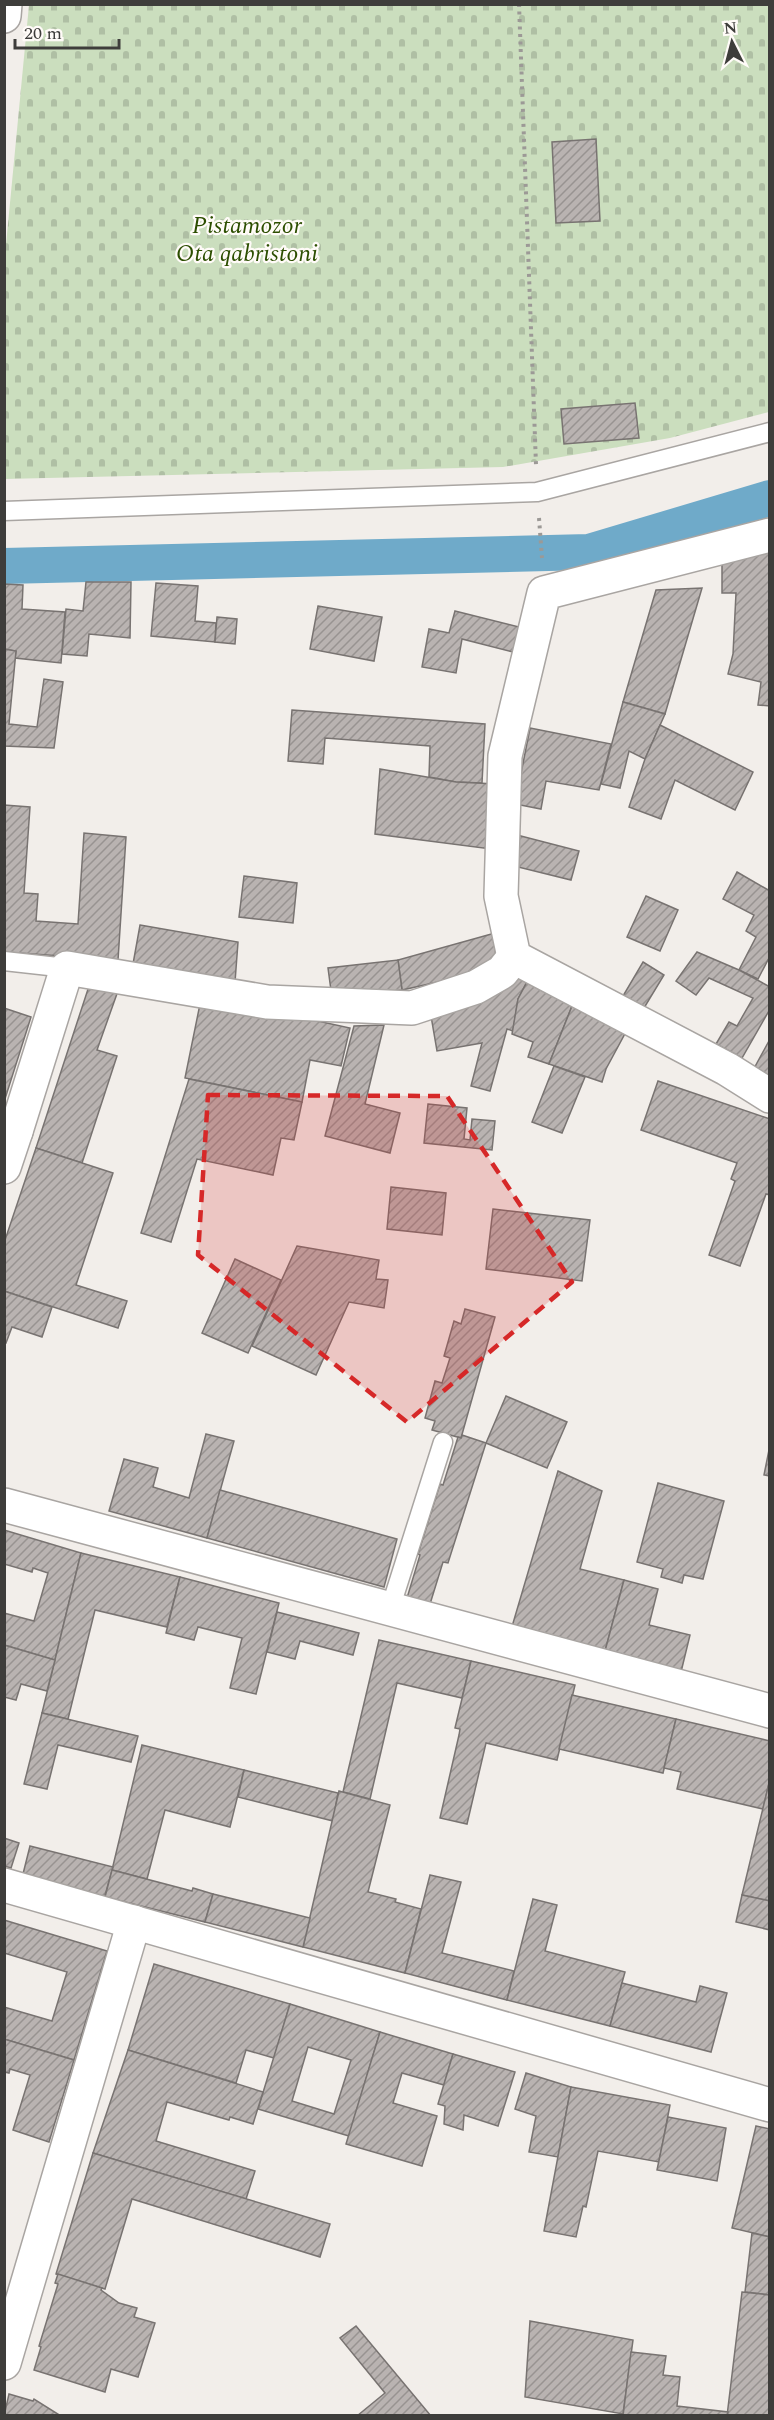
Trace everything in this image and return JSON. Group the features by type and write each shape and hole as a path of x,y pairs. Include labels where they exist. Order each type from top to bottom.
{"street":[{"path":"4,16 5,4"},
{"path":"514,957 501,896 505,756 544,593 770,535"},
{"path":"4,1167 10,1129 67,968 267,1002 412,1008 476,987 502,972 514,957"},
{"path":"514,957 727,1069 770,1096"},
{"path":"4,1505 770,1711"},
{"path":"4,1885 770,2105"},
{"path":"4,2363 134,1922"}],"lane":[{"path":"4,511 538,501 770,432"},
{"path":"4,961 67,968"},
{"path":"390,1609 443,1442"}],"path":[{"path":"519,4 542,563"}],"highlighted area":[{"path":"208,1095 447,1096 572,1282 407,1422 198,1255"}],"green space":[{"name":"Pistamozor Ota qabristoni","path":"29,5 769,5 769,412 670,438 503,467 5,479 5,255"}],"building":[{"path":"596,139 600,221 556,223 552,142"},
{"path":"635,403 639,438 564,444 561,409"},
{"path":"770,552 770,706 758,705 761,682 728,674 733,654 736,593 722,593 722,564"},
{"path":"86,582 131,582 130,638 89,634 87,656 62,654 66,609 83,611"},
{"path":"156,583 198,586 195,621 216,623 215,642 151,636"},
{"path":"4,584 23,585 22,609 65,612 61,663 15,658 16,651 4,649"},
{"path":"702,588 665,714 623,702 656,590"},
{"path":"318,606 382,617 374,661 310,649"},
{"path":"455,611 527,629 521,654 462,639 456,673 422,667 429,629 449,633"},
{"path":"217,617 237,619 235,644 215,642"},
{"path":"4,649 16,651 9,724 37,727 44,679 63,682 54,748 4,746"},
{"path":"623,702 665,714 645,759 629,751 620,788 601,784"},
{"path":"292,710 485,724 482,783 456,782 429,777 430,746 325,738 323,764 288,761"},
{"path":"660,725 753,772 735,810 675,780 661,819 629,807 645,759"},
{"path":"530,728 611,744 599,790 546,781 541,809 515,804"},
{"path":"380,769 456,782 496,784 491,849 375,834"},
{"path":"4,805 30,807 24,893 38,894 36,921 78,924 84,833 126,837 118,960 4,952"},
{"path":"517,835 579,851 571,880 510,865"},
{"path":"737,872 770,891 770,956 758,979 739,970 756,937 746,931 754,915 723,899"},
{"path":"244,876 297,883 293,923 239,917"},
{"path":"646,896 678,910 660,951 627,937"},
{"path":"140,925 238,942 235,982 133,964"},
{"path":"495,933 496,969 402,990 398,960"},
{"path":"697,952 739,970 770,987 770,1009 742,1058 716,1044 729,1022 737,1026 753,998 709,978 696,995 676,981"},
{"path":"398,960 402,990 332,998 328,968"},
{"path":"643,962 664,975 644,1008 623,996"},
{"path":"523,975 529,978 518,999 513,1031 507,1029 490,1091 471,1086 482,1043 437,1051 431,1016"},
{"path":"529,978 574,1001 549,1064 528,1057 533,1042 512,1034 518,999"},
{"path":"90,983 119,988 97,1050 117,1056 82,1163 36,1148"},
{"path":"574,1001 628,1028 606,1069 602,1082 549,1064"},
{"path":"200,1004 267,1010 350,1028 341,1066 310,1060 302,1102 185,1078"},
{"path":"4,1008 31,1017 4,1102"},
{"path":"384,1025 365,1104 400,1113 390,1153 325,1136 354,1026"},
{"path":"770,1039 770,1085 751,1074"},
{"path":"554,1066 585,1077 562,1133 532,1122"},
{"path":"189,1079 302,1102 294,1140 281,1138 273,1175 197,1159 171,1242 141,1233"},
{"path":"658,1081 770,1119 770,1195 766,1194 740,1266 709,1255 735,1181 731,1179 737,1163 641,1130"},
{"path":"428,1104 467,1108 464,1139 470,1140 472,1119 495,1121 492,1150 424,1143"},
{"path":"36,1148 113,1173 76,1285 127,1301 118,1328 4,1291 4,1243"},
{"path":"391,1187 446,1193 442,1235 387,1229"},
{"path":"493,1209 590,1220 582,1281 486,1269"},
{"path":"297,1246 379,1260 376,1279 388,1280 384,1308 349,1302 316,1375 252,1346"},
{"path":"235,1259 281,1280 248,1353 202,1333"},
{"path":"4,1291 52,1307 42,1337 12,1327 6,1343 4,1342"},
{"path":"465,1309 495,1317 461,1438 432,1430 435,1421 425,1418 435,1381 442,1383 450,1358 444,1356 454,1321 461,1324"},
{"path":"506,1396 567,1422 547,1468 486,1443"},
{"path":"206,1434 234,1441 207,1538 109,1511 124,1459 158,1468 153,1487 189,1498"},
{"path":"462,1435 486,1443 448,1563 443,1562 430,1604 407,1598 440,1484 443,1485 458,1437 461,1438"},
{"path":"770,1445 770,1476 764,1475"},
{"path":"558,1471 602,1491 580,1569 624,1580 604,1655 511,1630"},
{"path":"658,1483 724,1501 703,1579 684,1575 682,1583 661,1577 663,1569 637,1562"},
{"path":"220,1490 397,1539 384,1587 207,1538"},
{"path":"4,1530 81,1553 55,1660 4,1645 4,1613 34,1621 48,1573 33,1568 32,1572 4,1564"},
{"path":"81,1553 180,1577 167,1627 95,1610 68,1719 42,1713"},
{"path":"180,1577 279,1603 256,1694 230,1688 242,1638 198,1627 194,1640 166,1633"},
{"path":"624,1580 658,1589 649,1625 690,1635 681,1672 605,1651"},
{"path":"277,1612 359,1633 353,1655 300,1641 295,1659 267,1652"},
{"path":"379,1640 471,1661 462,1698 397,1683 370,1799 343,1792"},
{"path":"4,1645 55,1660 47,1691 21,1684 16,1700 4,1697"},
{"path":"471,1661 575,1685 557,1760 486,1743 467,1824 440,1818 460,1729 455,1728"},
{"path":"572,1695 676,1719 663,1773 559,1749"},
{"path":"42,1713 138,1736 131,1762 58,1745 47,1789 24,1784"},
{"path":"676,1719 770,1741 770,1779 763,1809 677,1789 681,1772 664,1768"},
{"path":"142,1745 244,1770 230,1827 165,1810 147,1879 112,1870"},
{"path":"244,1770 338,1793 333,1821 238,1797"},
{"path":"770,1779 770,1901 742,1895"},
{"path":"339,1791 390,1805 368,1892 396,1899 395,1902 421,1909 405,1973 303,1947"},
{"path":"4,1838 19,1843 11,1868 4,1866"},
{"path":"30,1846 113,1867 104,1899 22,1878"},
{"path":"112,1870 192,1891 193,1888 213,1894 205,1922 105,1897"},
{"path":"430,1875 461,1882 442,1953 514,1971 507,2000 405,1973"},
{"path":"213,1894 310,1918 303,1947 205,1922"},
{"path":"742,1895 770,1901 770,1930 736,1922"},
{"path":"533,1899 557,1905 545,1951 625,1972 610,2026 507,2000"},
{"path":"4,1920 107,1951 74,2060 4,2039 4,2007 52,2021 67,1972 4,1953"},
{"path":"154,1964 290,2004 274,2058 246,2050 236,2083 128,2050"},
{"path":"622,1983 696,2002 700,1986 727,1993 711,2052 610,2026"},
{"path":"290,2004 380,2032 349,2136 258,2109","holes":["308,2047 351,2060 334,2114 292,2101"]},
{"path":"380,2032 453,2054 444,2085 402,2073 393,2103 437,2116 422,2166 346,2144"},
{"path":"4,2039 74,2060 49,2142 13,2130 30,2075 10,2069 9,2073 4,2072"},
{"path":"128,2050 263,2092 253,2124 230,2117 229,2120 167,2102 156,2141 255,2171 246,2199 93,2153"},
{"path":"453,2054 515,2072 498,2126 464,2115 463,2130 444,2124 445,2106 438,2104"},
{"path":"526,2073 571,2087 558,2157 529,2152 536,2116 515,2109"},
{"path":"571,2087 670,2105 659,2162 598,2151 586,2207 583,2206 576,2237 544,2231"},
{"path":"668,2117 726,2128 717,2181 657,2170"},
{"path":"756,2126 770,2129 770,2237 732,2228"},
{"path":"93,2153 330,2224 320,2257 132,2199 105,2289 56,2274"},
{"path":"752,2233 770,2237 770,2295 745,2292"},
{"path":"58,2274 102,2288 101,2290 119,2303 137,2308 134,2317 155,2323 138,2377 111,2369 105,2392 34,2370 58,2284 55,2283"},
{"path":"742,2292 770,2295 770,2416 727,2416"},
{"path":"530,2321 633,2340 623,2414 525,2397"},
{"path":"356,2326 431,2416 357,2416 385,2393 340,2338"},
{"path":"631,2352 666,2356 663,2375 680,2377 677,2406 728,2412 727,2416 623,2416"},
{"path":"9,2394 33,2401 34,2399 61,2416 4,2416"}],"waterway":[{"path":"4,566 589,552 770,498"}]}
